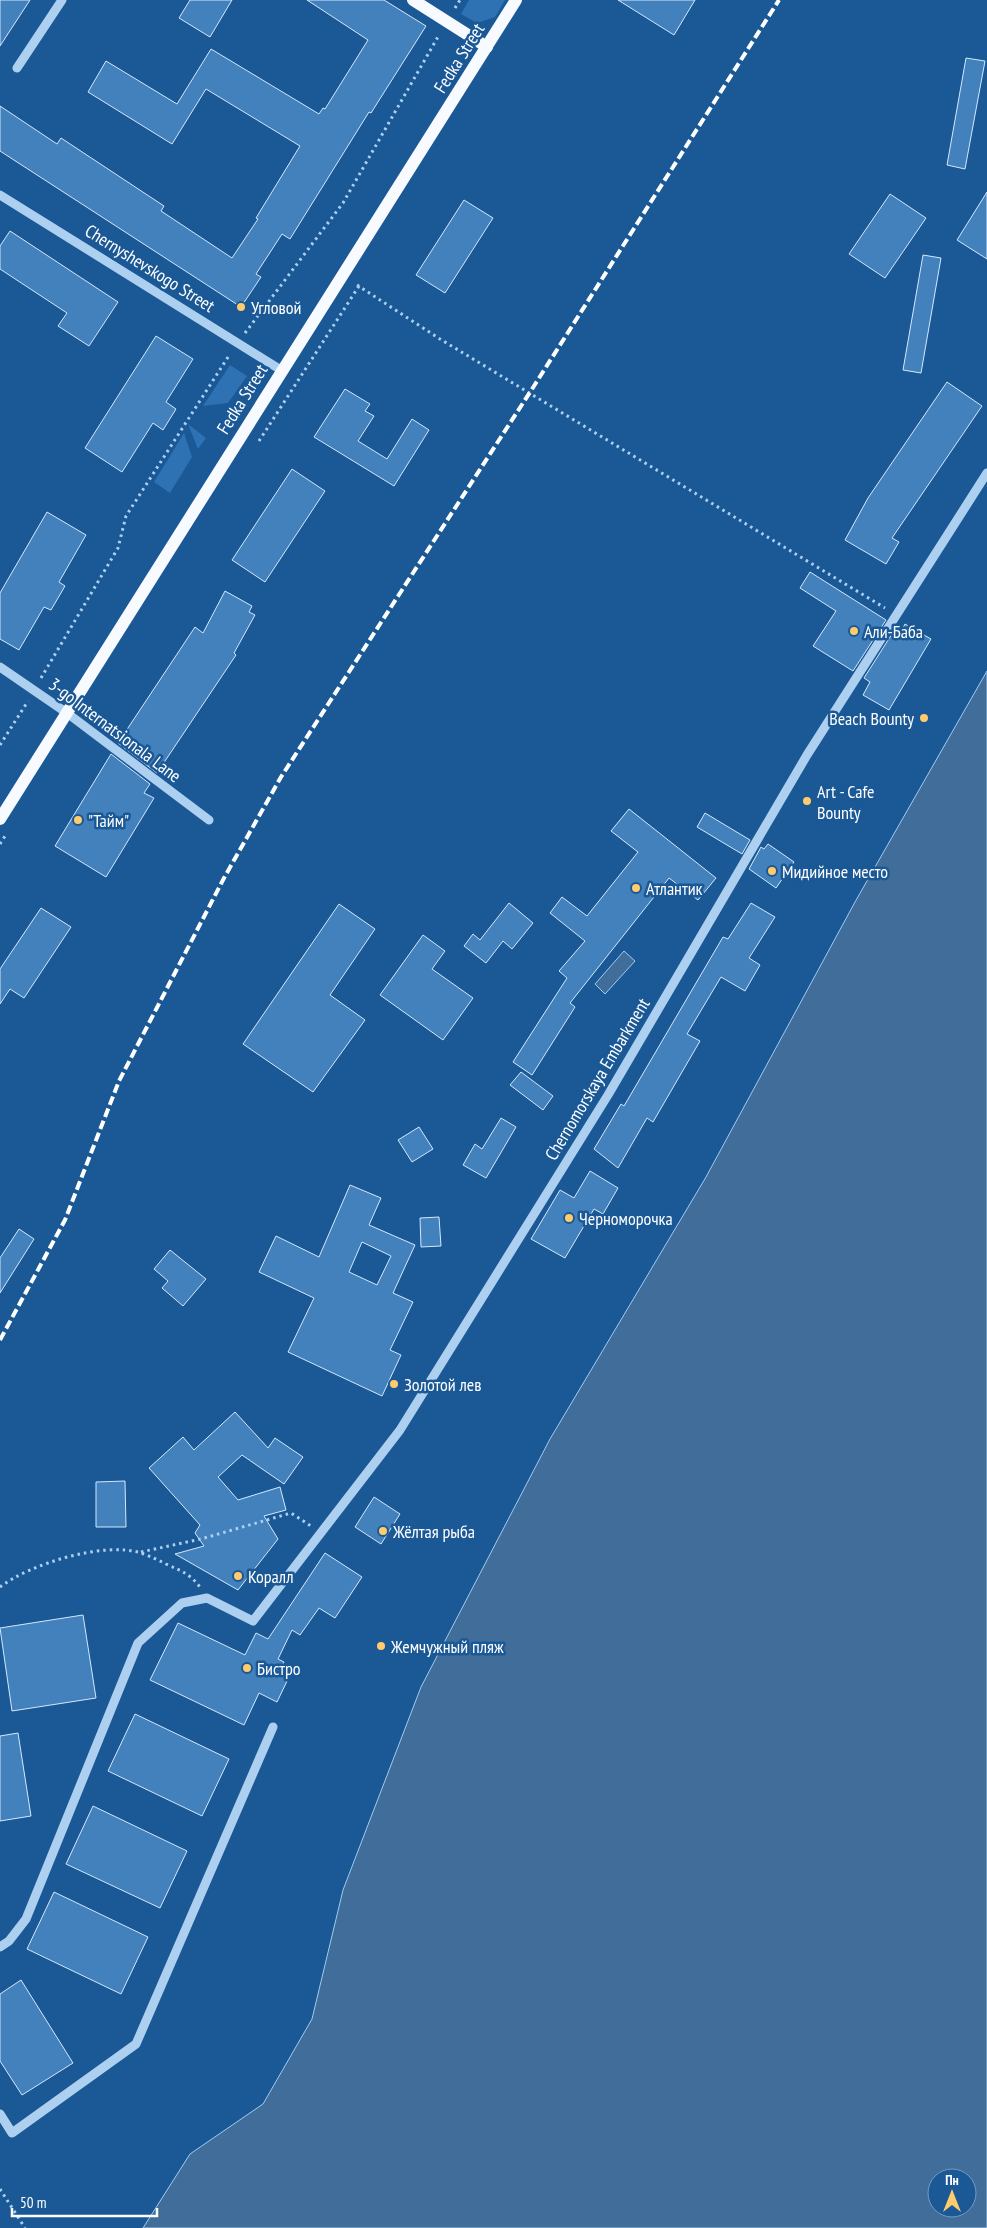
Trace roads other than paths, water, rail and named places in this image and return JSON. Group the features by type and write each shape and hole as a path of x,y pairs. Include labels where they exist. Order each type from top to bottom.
{"main road":[{"path":"413,0 487,47"},
{"name":"Fedka Street","path":"0,819 281,370 516,0"}],"street":[{"path":"17,68 62,0"},
{"name":"Chernyshevskogo Street","path":"0,195 238,341 281,370"},
{"name":"Chernomorskaya Embarkment","path":"0,1947 9,1941 26,1919 138,1643 182,1603 207,1598 253,1621 405,1421 608,1095 806,755 987,473"},
{"name":"3-go Internatsionala Lane","path":"0,667 67,713 208,820"},
{"path":"0,2114 12,2133 136,2044 273,1727"}],"railway":[{"path":"0,1340 65,1220 119,1081 224,878 281,777 534,386 779,0"}],"place":[{"name":"Угловой","path":"241,307"},
{"name":"Али-Баба","path":"854,631"},
{"name":"Beach Bounty","path":"924,718"},
{"name":"Art - Cafe Bounty","path":"807,801"},
{"name":"\"Тайм\"","path":"78,820"},
{"name":"Мидийное место","path":"772,871"},
{"name":"Атлантик","path":"636,888"},
{"name":"Черноморочка","path":"569,1218"},
{"name":"Золотой лев","path":"394,1384"},
{"name":"Жёлтая рыба","path":"383,1531"},
{"name":"Коралл","path":"238,1576"},
{"name":"Жемчужный пляж","path":"381,1646"},
{"name":"Бистро","path":"247,1668"}]}
